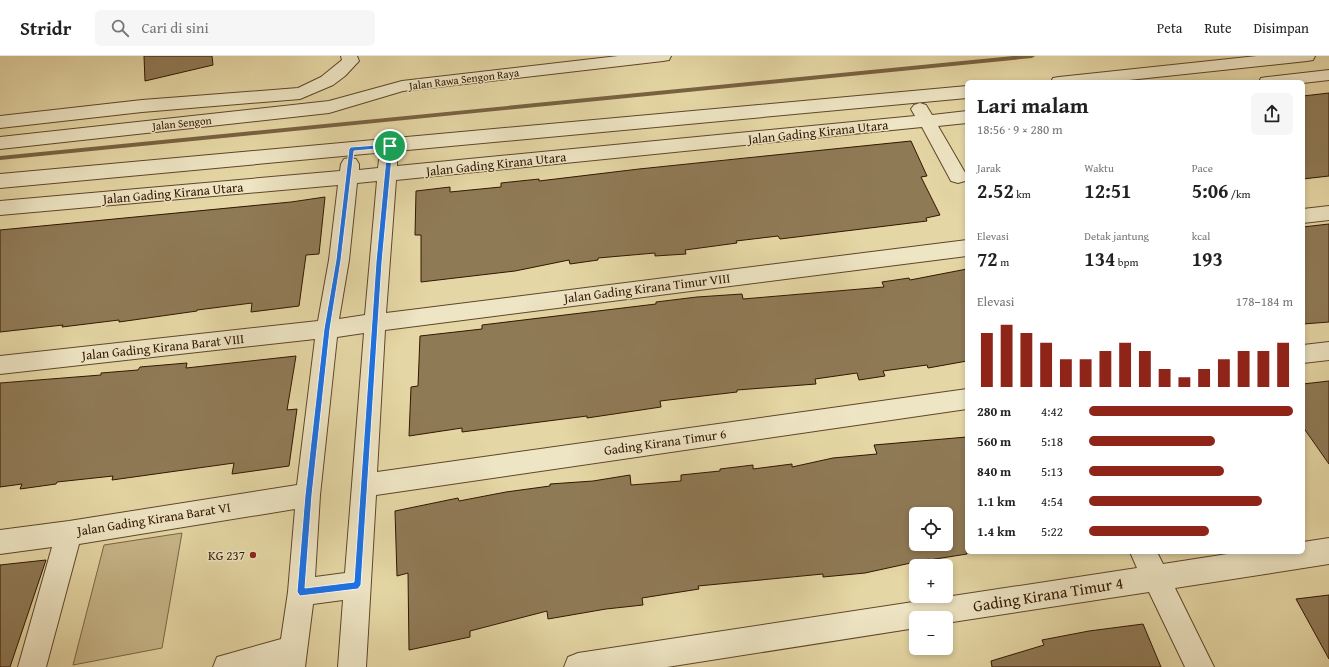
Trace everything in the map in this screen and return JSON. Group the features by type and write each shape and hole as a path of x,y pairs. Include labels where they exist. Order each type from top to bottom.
{"street":[{"path":"0,122 142,106 300,93 319,86 334,77 351,61 349,56"},
{"name":"Jalan Rawa Sengon Raya","path":"362,98 402,86 662,56"},
{"path":"1078,80 1306,56"},
{"path":"1285,80 1329,75"},
{"name":"Jalan Gading Kirana Utara","path":"0,181 965,92"},
{"path":"914,97 958,176"},
{"name":"Jalan Sengon","path":"0,143 330,107 362,98"},
{"name":"Jalan Gading Kirana Utara","path":"0,208 386,174 965,117"},
{"path":"352,667 379,262 386,174 390,146"},
{"path":"227,667 292,658 300,592 308,495 327,329 338,260 349,177 351,149"},
{"path":"1305,216 1329,213"},
{"name":"Jalan Gading Kirana Timur VIII","path":"327,329 965,248"},
{"name":"Jalan Gading Kirana Barat VIII","path":"0,366 327,329"},
{"path":"1305,354 1329,351"},
{"name":"Gading Kirana Timur 6","path":"364,485 965,399"},
{"name":"Jalan Gading Kirana Barat VI","path":"0,542 69,533 308,495"},
{"path":"32,667 69,533"},
{"name":"Gading Kirana Timur 4","path":"578,667 1329,551"},
{"path":"1144,554 1200,667"},
{"path":"300,592 358,585"}],"shaded area":[{"path":"182,533 162,648 73,665 104,545"}],"building":[{"path":"144,56 212,56 213,65 145,81"},
{"path":"1329,93 1329,176 1305,179 1305,96"},
{"path":"911,141 927,176 921,177 940,215 926,218 927,221 780,239 778,236 736,241 737,243 685,250 686,254 655,256 655,253 598,258 598,260 570,264 569,260 515,271 421,282 421,235 415,235 416,191 450,187 450,192 501,187 501,183 539,179 539,181 639,169"},
{"path":"325,197 319,254 306,255 299,306 251,312 252,303 119,322 119,320 62,327 63,325 0,332 0,230 291,202"},
{"path":"1329,224 1329,322 1305,324 1305,227"},
{"path":"965,269 965,361 928,368 927,365 883,371 885,376 859,380 857,373 815,379 816,384 737,390 737,392 660,401 661,407 587,418 587,416 462,432 462,428 409,436 411,387 418,386 420,336 482,329 482,325 656,304 656,302 697,297 742,294 743,299 884,287 882,282 909,278 910,280"},
{"path":"296,356 287,410 297,409 289,466 232,474 234,463 112,480 113,476 57,482 56,484 20,489 22,484 0,487 0,383 101,375 101,373 138,370 140,367 187,363 186,368"},
{"path":"1329,381 1329,464 1305,430 1305,384"},
{"path":"965,437 965,554 967,554 935,559 909,559 909,563 865,573 823,577 823,574 698,586 699,589 642,598 643,605 606,609 548,619 547,611 470,631 470,637 409,650 408,573 397,576 395,511 458,498 459,501 506,492 550,486 550,484 593,481 630,475 631,485 681,481 681,475 720,471 720,469 753,465 753,469 792,464 792,467 833,458 877,454 874,445"},
{"path":"46,560 10,667 0,667 0,565"},
{"path":"1329,595 1329,659 1296,599"},
{"path":"1143,624 1161,667 992,667 991,661 1044,645 1042,640 1089,631"}],"waterway":[{"path":"0,158 1032,56"}],"place":[{"name":"KG 237","path":"253,555"}],"route":[{"path":"390,146 386,174 379,262 358,585 300,592 308,495 327,329 338,260 349,177 351,149 390,146"}]}
